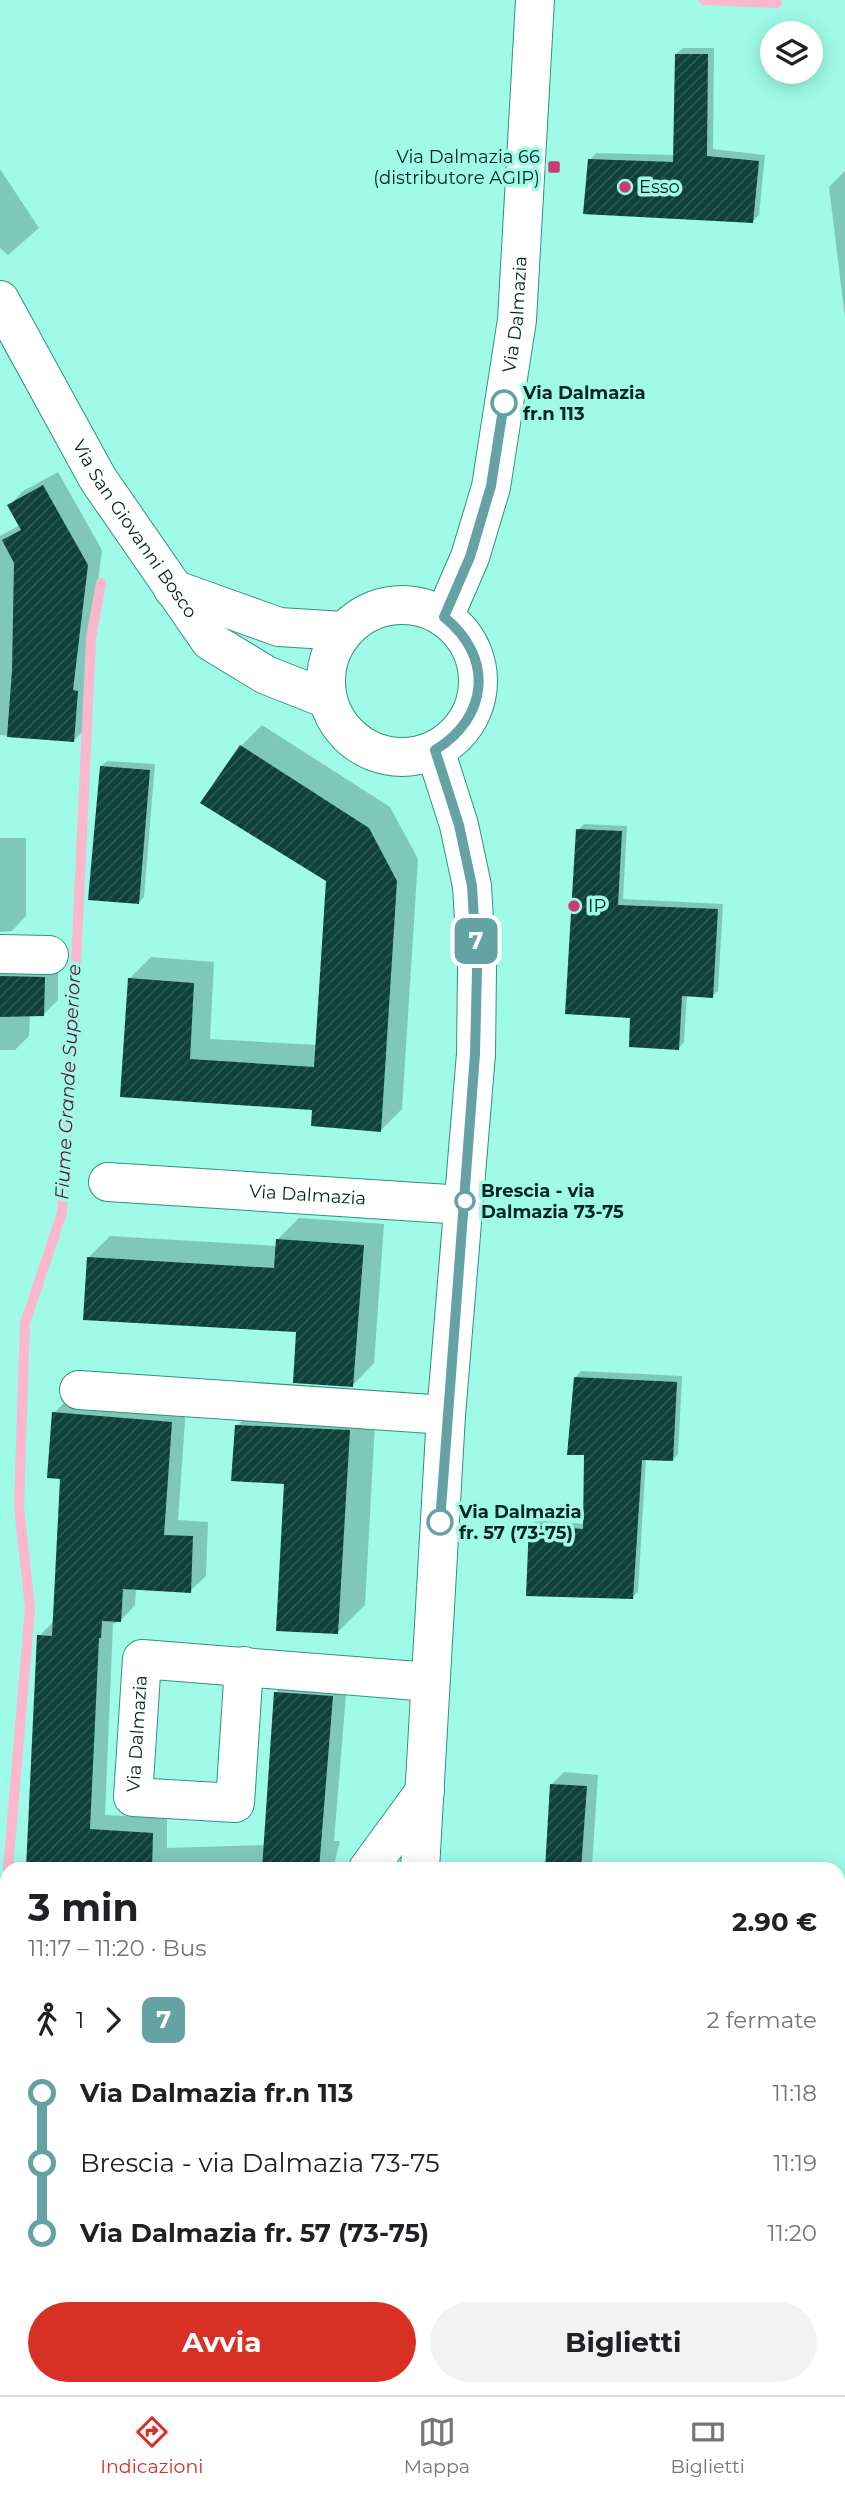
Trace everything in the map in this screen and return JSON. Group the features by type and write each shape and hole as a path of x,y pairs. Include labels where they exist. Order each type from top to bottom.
{"main road":[{"name":"Via Dalmazia","path":"444,617 470,557 491,486 517,320 535,0"},
{"name":"Via San Giovanni Bosco","path":"0,300 98,479 210,641 266,675 327,699"},
{"path":"173,589 279,627 344,631"},
{"path":"392,605 428,609 444,617 457,627 470,647 478,670 479,686 473,710 461,731 435,750 402,758 385,756 354,741 341,729 327,699 325,680 327,663 344,631 374,610 392,605"},
{"path":"420,1862 446,1415 475,1054 477,969 472,886 459,825 435,750"},
{"path":"0,954 49,955"},
{"name":"Via Dalmazia","path":"108,1182 464,1205"},
{"path":"79,1390 446,1415"},
{"path":"244,1667 430,1682"},
{"path":"373,1862 425,1791"}],"building":[{"path":"675,54 708,54 707,156 759,161 753,223 583,214 588,159 673,162"},
{"path":"43,485 88,565 73,690 78,691 74,742 7,737 12,671 14,563 2,540 21,530 7,505"},
{"path":"240,745 369,828 397,881 381,1132 311,1126 312,1110 120,1097 128,978 194,983 190,1059 314,1067 326,881 200,803"},
{"path":"100,766 150,770 139,904 88,900"},
{"path":"576,829 622,831 618,905 718,909 713,998 682,996 679,1050 629,1047 630,1018 565,1014"},
{"path":"0,976 45,977 44,1016 0,1017"},
{"path":"276,1239 364,1245 353,1387 293,1383 296,1332 83,1320 87,1257 274,1268"},
{"path":"574,1377 677,1382 673,1461 642,1460 633,1599 526,1596 529,1525 583,1529 584,1455 567,1455"},
{"path":"52,1412 172,1422 164,1535 193,1536 191,1593 123,1589 121,1622 102,1621 90,1829 153,1833 152,1862 26,1862 37,1635 52,1636 60,1479 47,1478"},
{"path":"235,1425 350,1430 338,1634 276,1631 284,1484 231,1481"},
{"path":"274,1692 333,1696 320,1862 262,1862"},
{"path":"550,1784 587,1786 582,1862 545,1862"}],"waterway":[{"path":"704,0 777,3"},
{"name":"Fiume Grande Superiore","path":"9,1862 30,1608 19,1507 25,1323 62,1213 91,638 101,583"}],"bus line":[{"name":"7","path":"440,1522 475,1054 477,969 472,886 459,825 435,750 461,731 476,702 479,686 474,655 457,627 444,617 470,557 491,486 504,403"}],"place":[{"name":"Via Dalmazia 66 (distributore AGIP)","path":"554,167"},
{"name":"Esso","path":"625,187"},
{"name":"Via Dalmazia fr.n 113","path":"504,403"},
{"name":"IP","path":"574,906"},
{"name":"Brescia - via Dalmazia 73-75","path":"465,1201"},
{"name":"Via Dalmazia fr. 57 (73-75)","path":"440,1522"}]}
